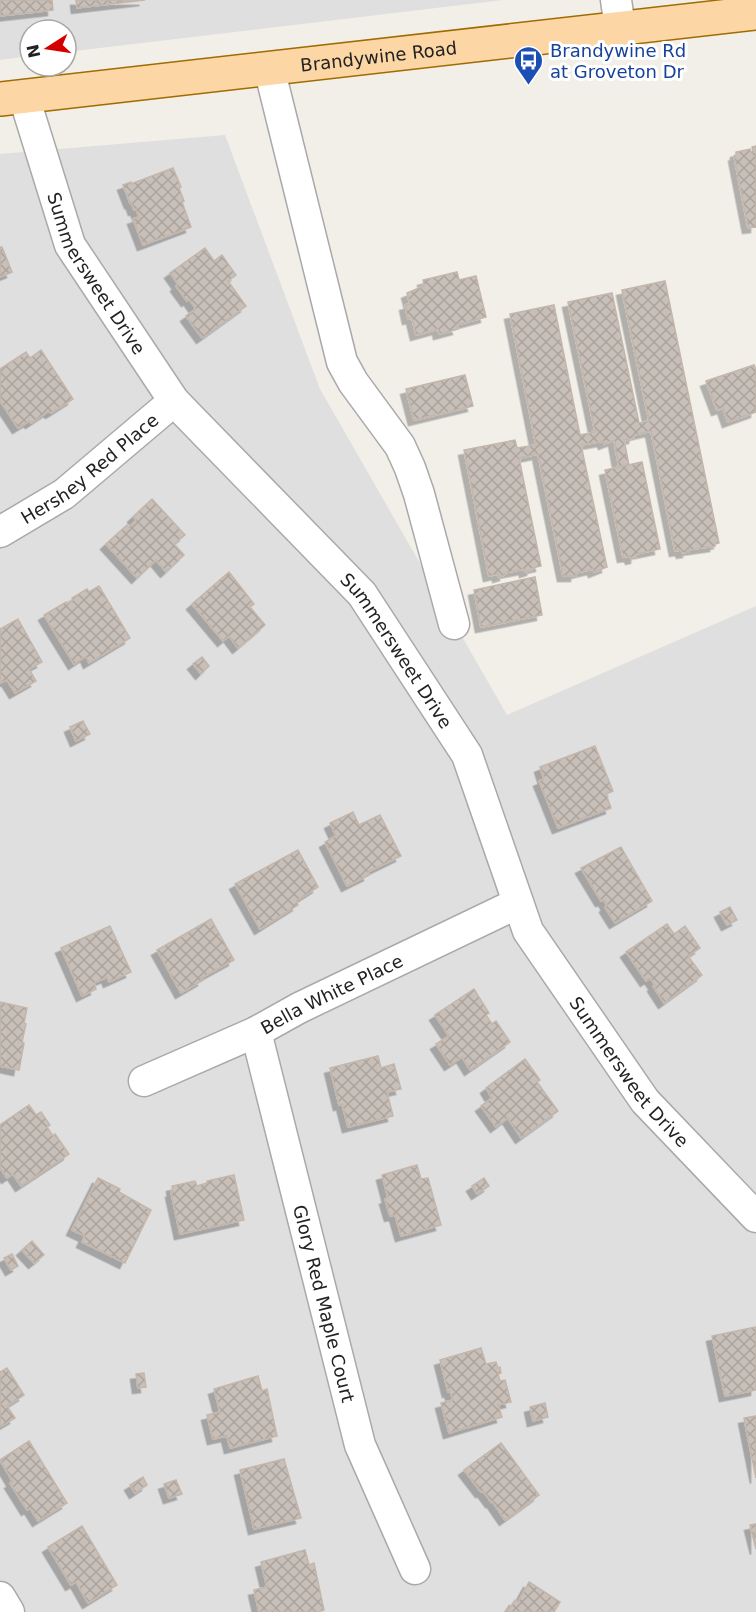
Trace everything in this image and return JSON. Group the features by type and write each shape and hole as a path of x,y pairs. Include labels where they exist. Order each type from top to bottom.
{"main road":[{"name":"Brandywine Road","path":"12,98 269,68 618,14 756,13"}],"street":[{"path":"269,68 342,362 353,382 400,446 410,468 454,624"},
{"name":"Summersweet Drive","path":"12,98 70,245 174,401 362,594 467,755 528,931 645,1101 756,1216"},
{"name":"Hershey Red Place","path":"0,532 64,494 174,401"},
{"name":"Bella White Place","path":"144,1081 256,1032 299,1008 518,903"},
{"name":"Glory Red Maple Court","path":"256,1032 360,1445 415,1569"},
{"path":"0,1597 9,1612"}],"shaded area":[{"path":"0,0 503,0 78,51 78,18 18,18 18,58 0,60"},
{"path":"225,135 320,389 507,715 756,606 756,1612 0,1612 0,154"}],"building":[{"path":"0,0 52,0 53,10 0,16"},
{"path":"76,0 145,0 77,8"},
{"path":"756,146 756,227 748,228 734,156 736,152 750,149 753,152 752,147"},
{"path":"173,168 181,187 179,188 184,201 182,202 191,227 143,245 133,219 139,217 123,185"},
{"path":"0,247 2,247 12,272 0,277"},
{"path":"205,248 214,261 222,255 236,275 228,281 246,306 202,338 186,316 196,309 176,286 178,284 170,273"},
{"path":"457,272 459,280 476,276 486,317 456,325 458,329 439,334 438,329 416,335 412,318 408,319 405,305 410,304 407,293 424,286 423,280"},
{"path":"665,281 719,543 715,546 687,550 688,552 675,551 651,431 624,440 629,465 619,468 614,440 604,444 603,441 581,445 607,567 594,572 593,569 576,573 576,576 563,576 538,454 519,458 541,566 525,572 525,569 504,573 505,575 498,577 498,574 489,576 464,450 515,440 517,448 536,445 510,314 554,305 580,435 595,432 568,302 612,293 639,423 649,421 622,290"},
{"path":"41,350 73,399 51,413 49,411 31,423 29,421 18,428 0,401 0,369 26,352 30,358"},
{"path":"754,365 756,412 728,422 723,408 717,410 706,381"},
{"path":"465,375 473,406 414,420 406,389"},
{"path":"642,462 660,549 636,554 636,558 631,559 630,556 623,557 605,470"},
{"path":"152,499 185,535 174,544 184,555 166,572 156,560 137,578 106,544 127,525 129,527 136,520 133,517"},
{"path":"229,572 254,604 250,607 265,625 238,648 229,636 223,641 192,604"},
{"path":"535,577 542,615 481,627 474,590"},
{"path":"99,586 130,638 89,663 86,656 74,664 44,615 66,602 67,604 87,589 89,592"},
{"path":"18,619 42,662 29,669 36,681 15,693 7,680 0,683 0,629"},
{"path":"202,657 209,666 201,674 193,664"},
{"path":"83,721 90,734 76,741 70,727"},
{"path":"595,746 613,791 606,794 611,808 558,828 539,781 544,779 540,767"},
{"path":"353,812 359,825 380,815 401,856 368,872 369,875 347,886 325,842 336,836 330,823"},
{"path":"621,847 652,901 615,923 605,907 607,905 604,900 601,901 581,868"},
{"path":"298,850 318,887 296,901 298,905 260,929 235,884"},
{"path":"730,907 737,920 727,925 720,912"},
{"path":"211,919 234,960 201,978 203,980 181,993 157,950"},
{"path":"667,924 674,934 685,926 700,948 688,956 702,975 664,1003 650,978 646,981 626,952"},
{"path":"110,926 131,972 109,982 107,977 94,983 96,989 82,996 61,948"},
{"path":"474,989 489,1013 486,1015 492,1024 496,1021 510,1042 470,1070 462,1057 450,1065 436,1044 449,1036 435,1015"},
{"path":"0,1002 27,1008 19,1070 0,1066"},
{"path":"378,1056 381,1068 394,1064 401,1089 387,1092 393,1116 348,1127 342,1104 339,1105 330,1068"},
{"path":"525,1059 540,1080 537,1082 558,1111 521,1138 508,1118 496,1127 481,1106 492,1098 486,1088"},
{"path":"29,1105 36,1115 41,1112 50,1125 47,1127 53,1136 55,1134 69,1154 21,1186 13,1174 7,1178 0,1168 0,1125"},
{"path":"417,1165 421,1179 428,1178 441,1225 401,1236 395,1215 390,1216 382,1175"},
{"path":"234,1175 244,1220 180,1234 171,1192 173,1192 172,1186 195,1181 197,1186 207,1181"},
{"path":"98,1178 120,1189 119,1192 151,1210 125,1263 82,1242 85,1236 72,1230"},
{"path":"484,1178 489,1186 477,1194 472,1186"},
{"path":"32,1241 44,1255 34,1263 22,1250"},
{"path":"12,1254 18,1266 11,1270 4,1258"},
{"path":"756,1327 756,1390 725,1396 712,1336"},
{"path":"481,1348 486,1364 496,1362 498,1368 500,1367 501,1373 498,1374 500,1381 505,1380 511,1402 498,1405 502,1417 449,1433 441,1403 453,1400 450,1391 448,1392 440,1360"},
{"path":"7,1368 24,1395 7,1406 15,1418 0,1427 0,1372"},
{"path":"144,1373 146,1387 138,1388 136,1374"},
{"path":"258,1376 262,1391 267,1389 277,1436 230,1448 227,1436 213,1439 207,1415 220,1412 214,1389"},
{"path":"545,1403 548,1417 533,1421 530,1407"},
{"path":"756,1416 756,1478 744,1418"},
{"path":"29,1441 67,1503 38,1521 30,1508 27,1510 10,1483 13,1482 0,1460"},
{"path":"501,1443 539,1495 505,1520 492,1501 483,1491 481,1492 464,1470"},
{"path":"284,1459 301,1518 254,1529 240,1470"},
{"path":"143,1477 147,1485 135,1493 130,1485"},
{"path":"176,1480 182,1494 169,1498 164,1484"},
{"path":"756,1524 756,1549 750,1525"},
{"path":"82,1526 117,1585 88,1603 76,1582 71,1585 48,1547"},
{"path":"305,1550 309,1565 314,1563 324,1610 318,1612 275,1612 274,1610 259,1612 254,1590 267,1587 261,1562"},
{"path":"529,1582 560,1602 554,1612 507,1612 515,1600 518,1602"}],"place":[{"name":"Brandywine Rd at Groveton Dr","path":"529,86"}]}
